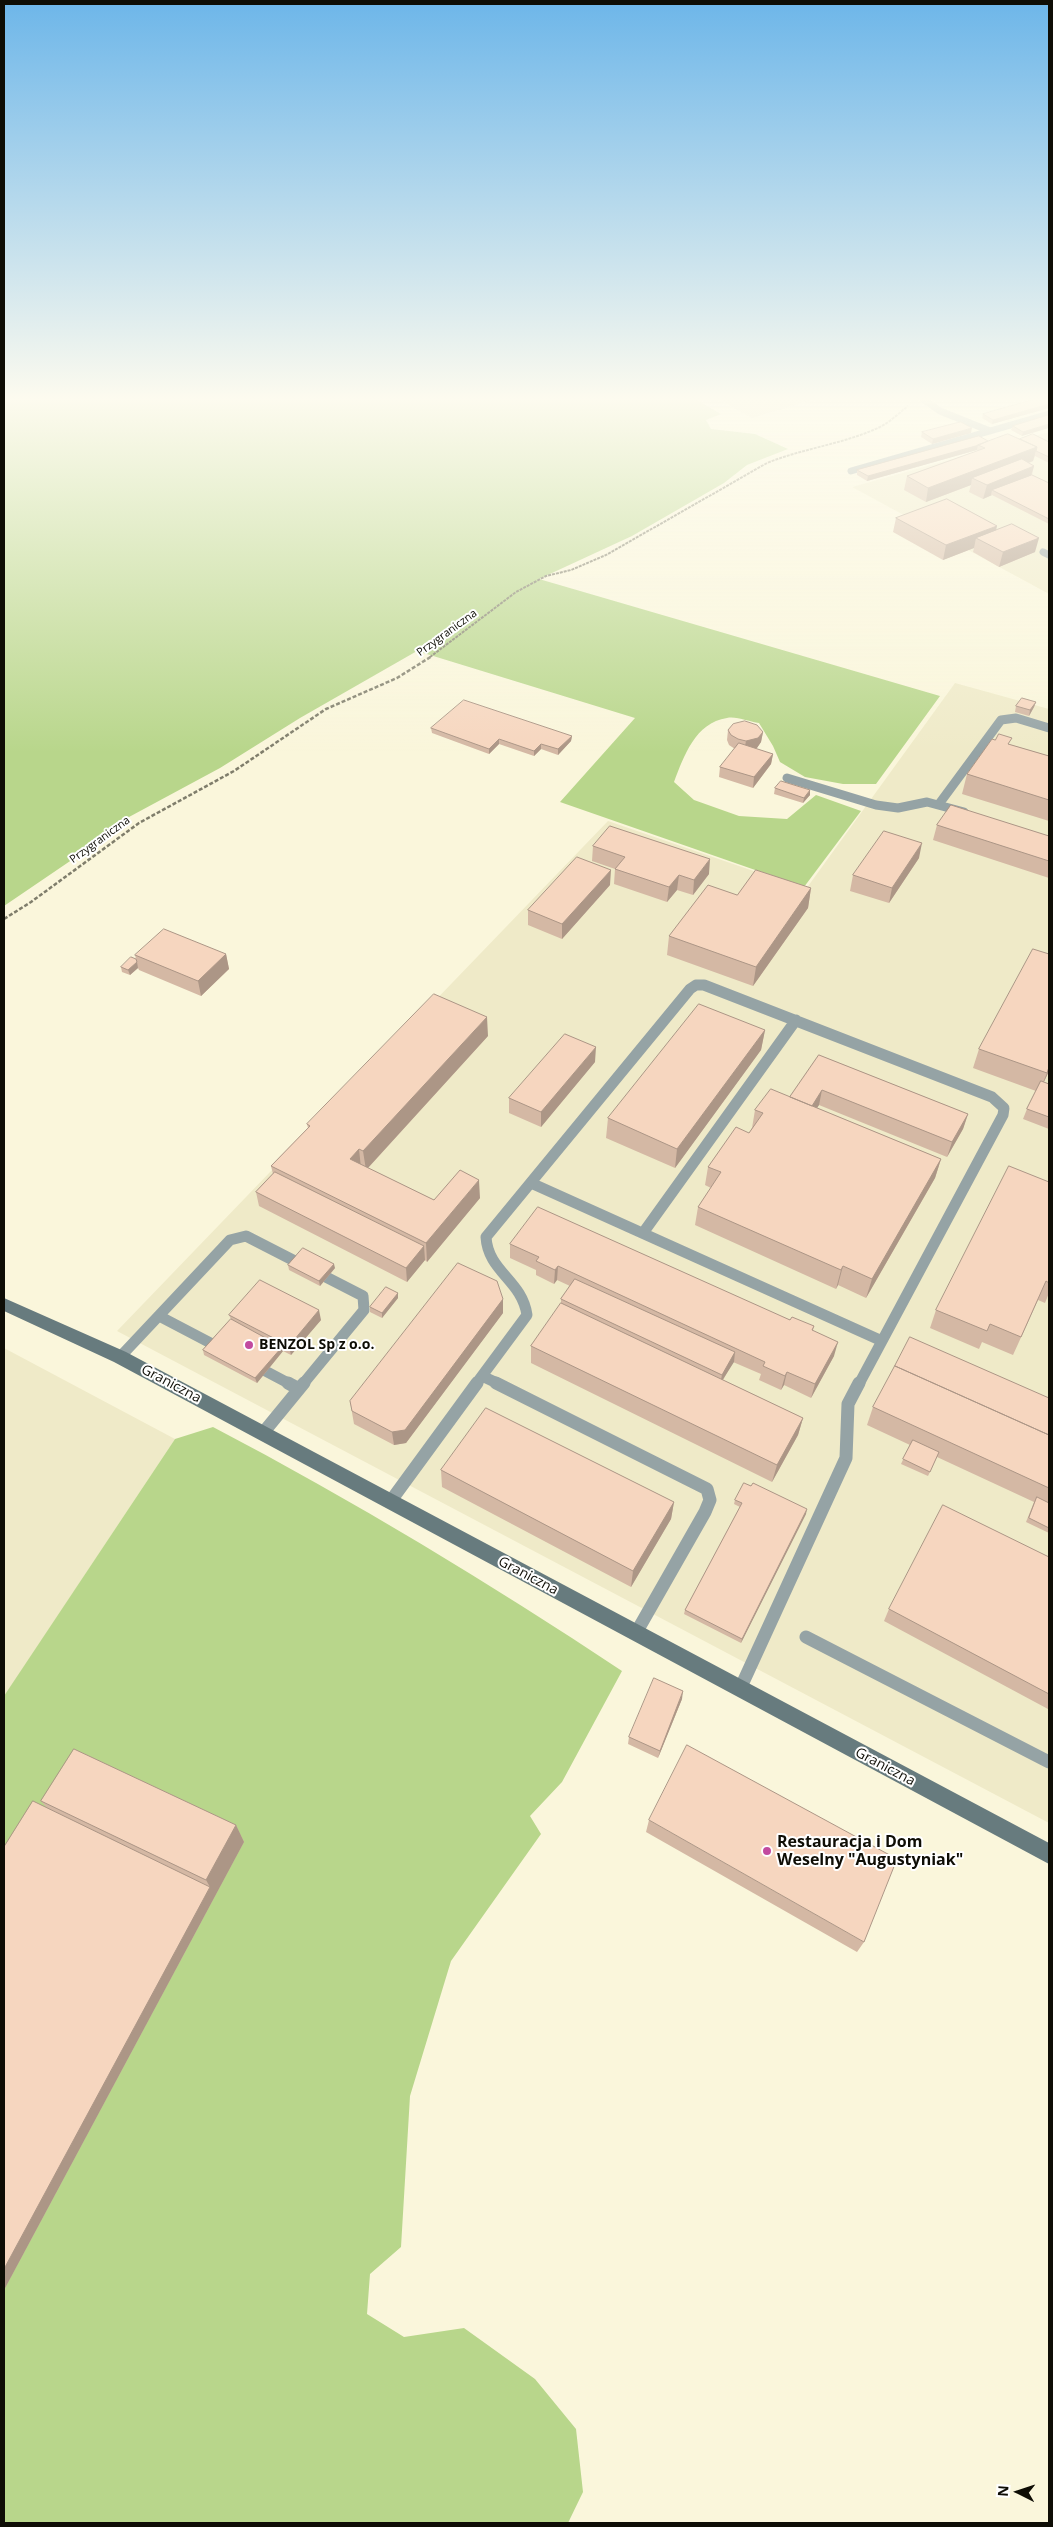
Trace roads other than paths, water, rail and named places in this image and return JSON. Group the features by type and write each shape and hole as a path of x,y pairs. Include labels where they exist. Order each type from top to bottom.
{"street":[{"name":"Graniczna","path":"4,1304 120,1357 1049,1854"}],"lane":[{"path":"939,804 1001,720 1016,718 1049,728"},
{"path":"787,778 876,805 898,808 927,802 976,816"},
{"path":"390,1502 526,1315 527,1307 523,1293 490,1258 485,1245 486,1237 690,989 696,985 704,985 992,1097 1004,1108 1003,1115 848,1404 846,1419 849,1445 846,1458 740,1689"},
{"path":"643,1233 796,1020"},
{"path":"531,1183 882,1341"},
{"path":"120,1357 230,1240 242,1236 364,1296 364,1310 262,1433"},
{"path":"159,1316 229,1352"},
{"path":"246,1362 299,1389"},
{"path":"482,1376 707,1490 710,1500 705,1512 636,1633"},
{"path":"806,1637 1049,1762"}],"place":[{"name":"BENZOL Sp z o.o.","path":"249,1345"},
{"name":"Restauracja i Dom Weselny \"Augustyniak\"","path":"767,1851"}]}
